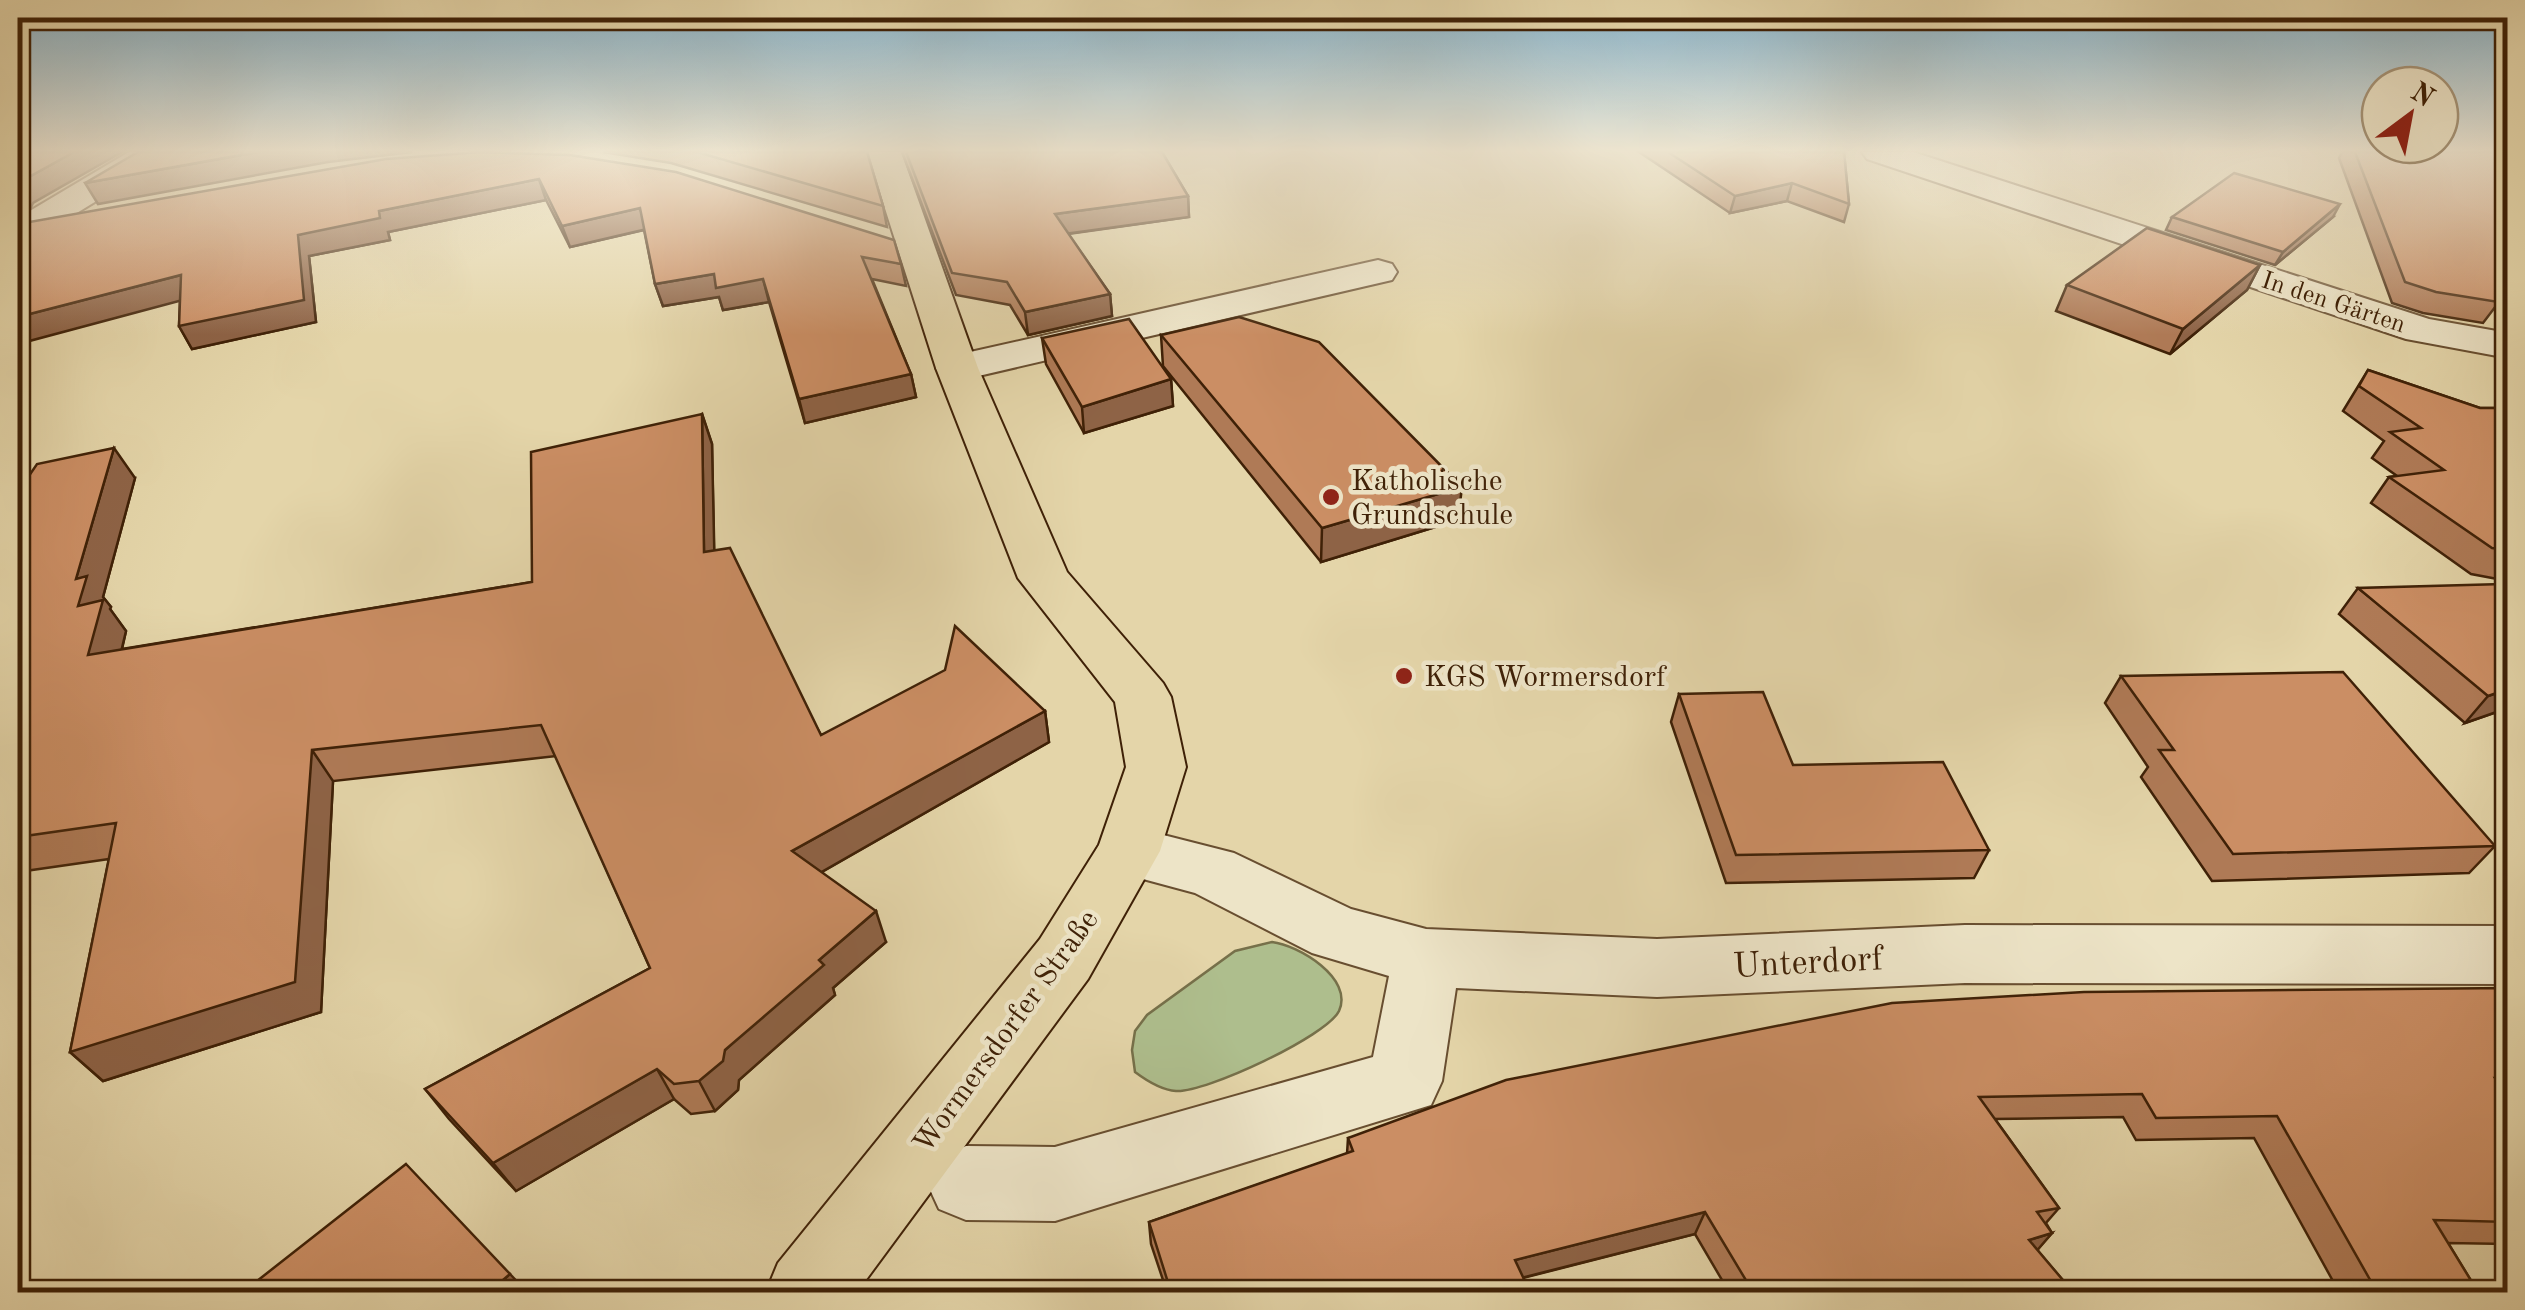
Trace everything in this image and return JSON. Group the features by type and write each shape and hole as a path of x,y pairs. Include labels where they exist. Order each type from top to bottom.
{"main road":[{"name":"Wormersdorfer Straße","path":"807,1292 1064,959 1128,851 1156,767 1143,697 1044,578 957,368 901,248 895,213"}],"street":[{"path":"18,233 51,213"},
{"name":"In den Gärten","path":"2065,213 2421,330 2508,346"},
{"path":"18,233 111,216"},
{"path":"957,368 1378,272"},
{"name":"Unterdorf","path":"1128,851 1211,872 1336,933 1426,958 1658,968 1965,954 2508,955"},
{"path":"966,1183 1055,1184 1405,1081 1426,958"}],"green space":[{"path":"1272,942 1309,956 1331,975 1341,999 1339,1011 1330,1022 1264,1061 1191,1089 1165,1089 1135,1072 1135,1031 1147,1015 1235,951"}],"building":[{"path":"80,213 379,213 380,218 298,235 304,300 179,326 181,275 18,317 18,224"},
{"path":"556,213 618,213 562,226"},
{"path":"641,213 808,213 894,240 901,264 862,257 911,374 799,399 763,279 716,288 714,274 655,284"},
{"path":"929,213 1061,213 1055,214 1110,294 1025,312 1007,282 952,273"},
{"path":"2177,213 2329,213 2283,252 2172,217"},
{"path":"2379,213 2508,213 2508,288 2498,302 2436,292 2405,282"},
{"path":"2147,228 2260,265 2183,329 2067,285"},
{"path":"1239,317 1319,342 1462,487 1322,528 1161,335"},
{"path":"1129,319 1171,379 1082,407 1042,338"},
{"path":"2368,370 2480,408 2508,408 2508,550 2492,548 2389,477 2444,470 2390,432 2421,428 2359,386"},
{"path":"702,414 704,552 730,548 821,735 945,670 955,626 1045,711 792,851 876,911 819,960 824,965 725,1050 723,1061 699,1081 674,1084 657,1069 493,1163 425,1089 650,968 541,725 312,750 295,982 70,1052 116,823 18,837 18,492 37,464 114,448 76,579 87,576 78,606 103,600 88,655 532,582 531,452"},
{"path":"2503,584 2508,587 2508,689 2488,696 2358,588"},
{"path":"2343,672 2495,846 2233,854 2159,750 2174,750 2121,676"},
{"path":"1763,692 1793,765 1943,762 1989,850 1736,855 1679,694"},
{"path":"2508,988 2508,1078 2495,1078 2508,1097 2508,1222 2434,1220 2478,1292 2377,1292 2277,1116 2156,1118 2142,1094 1979,1097 2059,1208 2037,1212 2052,1233 2029,1240 2073,1292 1753,1292 1705,1212 1515,1260 1530,1292 1171,1292 1149,1222 1353,1151 1348,1138 1506,1080 1892,1003 2084,992"},
{"path":"406,1164 510,1274 489,1292 243,1292"}],"place":[{"name":"Katholische Grundschule","path":"1331,497"},
{"name":"KGS Wormersdorf","path":"1404,676"}]}
